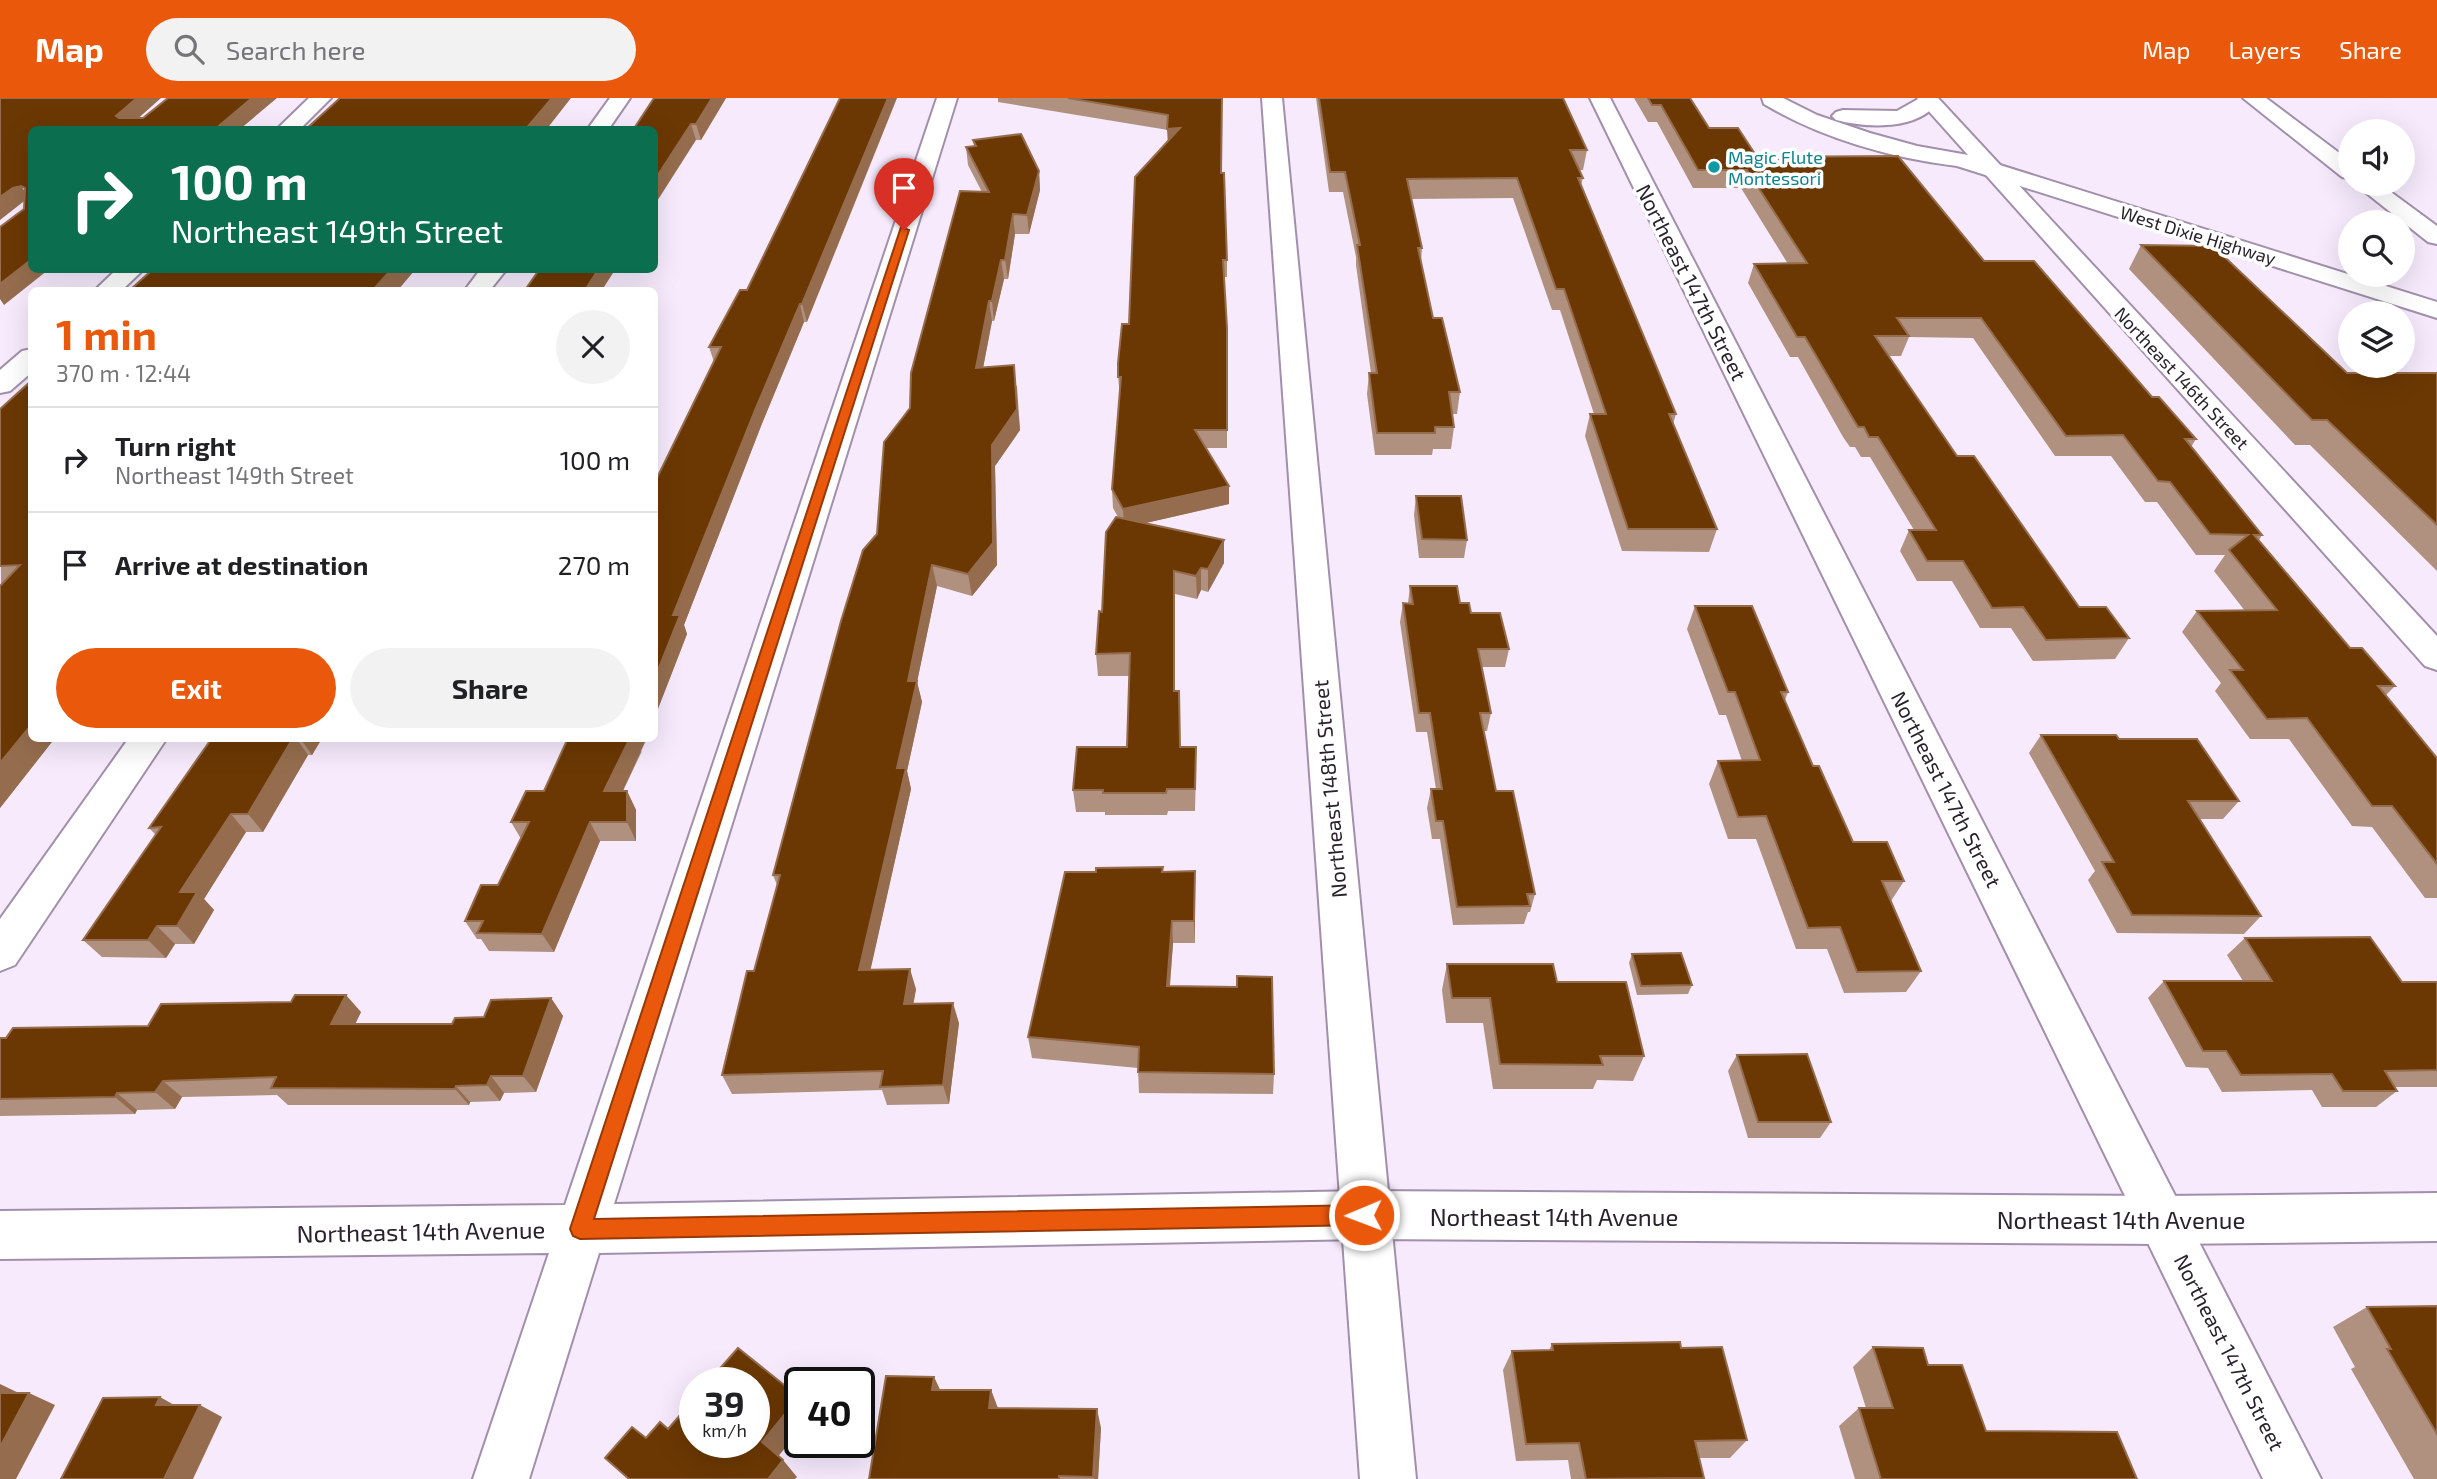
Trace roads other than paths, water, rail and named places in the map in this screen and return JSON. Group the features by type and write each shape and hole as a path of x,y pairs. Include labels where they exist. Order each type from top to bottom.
{"street":[{"path":"290,126 321,98"},
{"path":"600,126 620,98"},
{"path":"501,1479 947,98"},
{"name":"Northeast 148th Street","path":"1272,98 1388,1479"},
{"name":"Northeast 147th Street","path":"1601,98 2293,1479"},
{"path":"2253,98 2338,163"},
{"name":"West Dixie Highway","path":"1767,99 1797,104 1948,151 1960,160"},
{"name":"West Dixie Highway","path":"1767,99 1786,111 1862,136 1936,159 1960,160 2437,310"},
{"path":"1833,116 1899,118 1919,111 1928,99"},
{"name":"Northeast 146th Street","path":"1928,99 2437,658"},
{"path":"2382,196 2437,237"},
{"path":"110,287 127,273"},
{"path":"479,287 491,273"},
{"path":"0,386 28,362"},
{"path":"0,953 146,742"},
{"name":"Northeast 14th Avenue","path":"0,1235 580,1229 1364,1215 2164,1220 2437,1217"}],"place":[{"name":"Magic Flute Montessori","path":"1714,167"}]}
